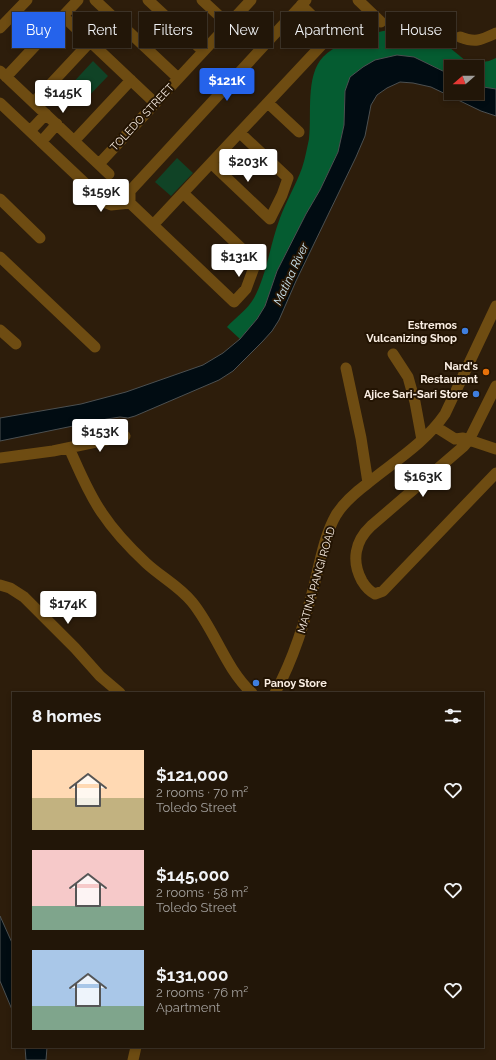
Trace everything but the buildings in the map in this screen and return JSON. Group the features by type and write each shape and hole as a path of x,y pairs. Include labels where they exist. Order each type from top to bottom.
{"street":[{"path":"0,28 26,0"},
{"path":"65,13 78,0"},
{"path":"94,0 178,78"},
{"path":"148,0 203,51"},
{"path":"202,0 215,12"},
{"name":"TOLEDO STREET","path":"240,12 251,0"},
{"path":"358,0 381,22"},
{"path":"130,198 134,185 304,3 335,38 268,103 153,225"},
{"path":"65,19 73,26"},
{"path":"460,37 469,41 477,40 496,33"},
{"name":"TOLEDO STREET","path":"99,164 215,38"},
{"path":"29,48 3,74 110,174"},
{"path":"34,102 84,48"},
{"path":"96,48 155,103"},
{"path":"74,141 130,80"},
{"path":"268,103 299,132"},
{"path":"0,104 100,196 130,198 153,225 234,302 246,289 256,262 183,193"},
{"path":"30,131 46,114"},
{"path":"41,142 57,124"},
{"path":"211,163 270,219 282,196 288,178 240,133"},
{"path":"0,199 40,238"},
{"path":"0,258 95,347"},
{"name":"MATINA PANGI ROAD","path":"276,692 294,655 332,524 345,504 368,483 422,440 438,424 448,408 496,306"},
{"path":"0,330 16,344"},
{"path":"393,354 408,377 415,402 422,440"},
{"path":"346,368 368,483"},
{"path":"496,386 459,452 371,526 361,538 356,551 355,559 357,569 369,591 375,594 383,590 496,473"},
{"path":"438,424 459,432 466,439 496,449"},
{"path":"0,458 69,448 126,436"},
{"path":"69,448 86,485 102,514 148,565 183,592 192,602 202,616 238,678 251,692"},
{"path":"0,586 10,588 24,597 75,648 100,676 119,692"},
{"path":"133,1060 136,1048"}],"green space":[{"path":"386,31 386,48 450,48 465,60 444,60 444,72 414,57 345,91 344,125 338,152 320,190 277,271 265,306 257,319 240,339 227,327 254,298 262,279 280,218 302,168 309,139 311,85 317,65 323,57 334,48 378,48 378,32"},
{"path":"496,58 496,89 484,87 484,62"},
{"path":"93,61 108,76 84,101 69,87"},
{"path":"177,158 193,173 171,196 155,182"}],"water":[{"name":"Matina River","path":"397,55 414,57 444,72 444,93 431,87 400,82 377,95 371,105 365,136 356,157 296,281 279,320 262,342 233,371 219,380 135,416 128,418 120,417 107,419 0,441 0,418 81,404 126,392 203,365 223,353 240,339 257,319 265,306 277,271 320,190 338,152 344,125 345,91 350,77 375,60"},
{"path":"484,87 496,89 496,116 481,111 458,100 484,100"},
{"path":"0,916 12,943 12,1010 0,981"},
{"path":"25,1048 47,1048 46,1060 26,1060"}],"place":[{"name":"Estremos Vulcanizing Shop","path":"465,331"},
{"name":"Nard's Restaurant","path":"486,372"},
{"name":"Ajice Sari-Sari Store","path":"476,394"},
{"name":"Panoy Store","path":"256,683"}]}
